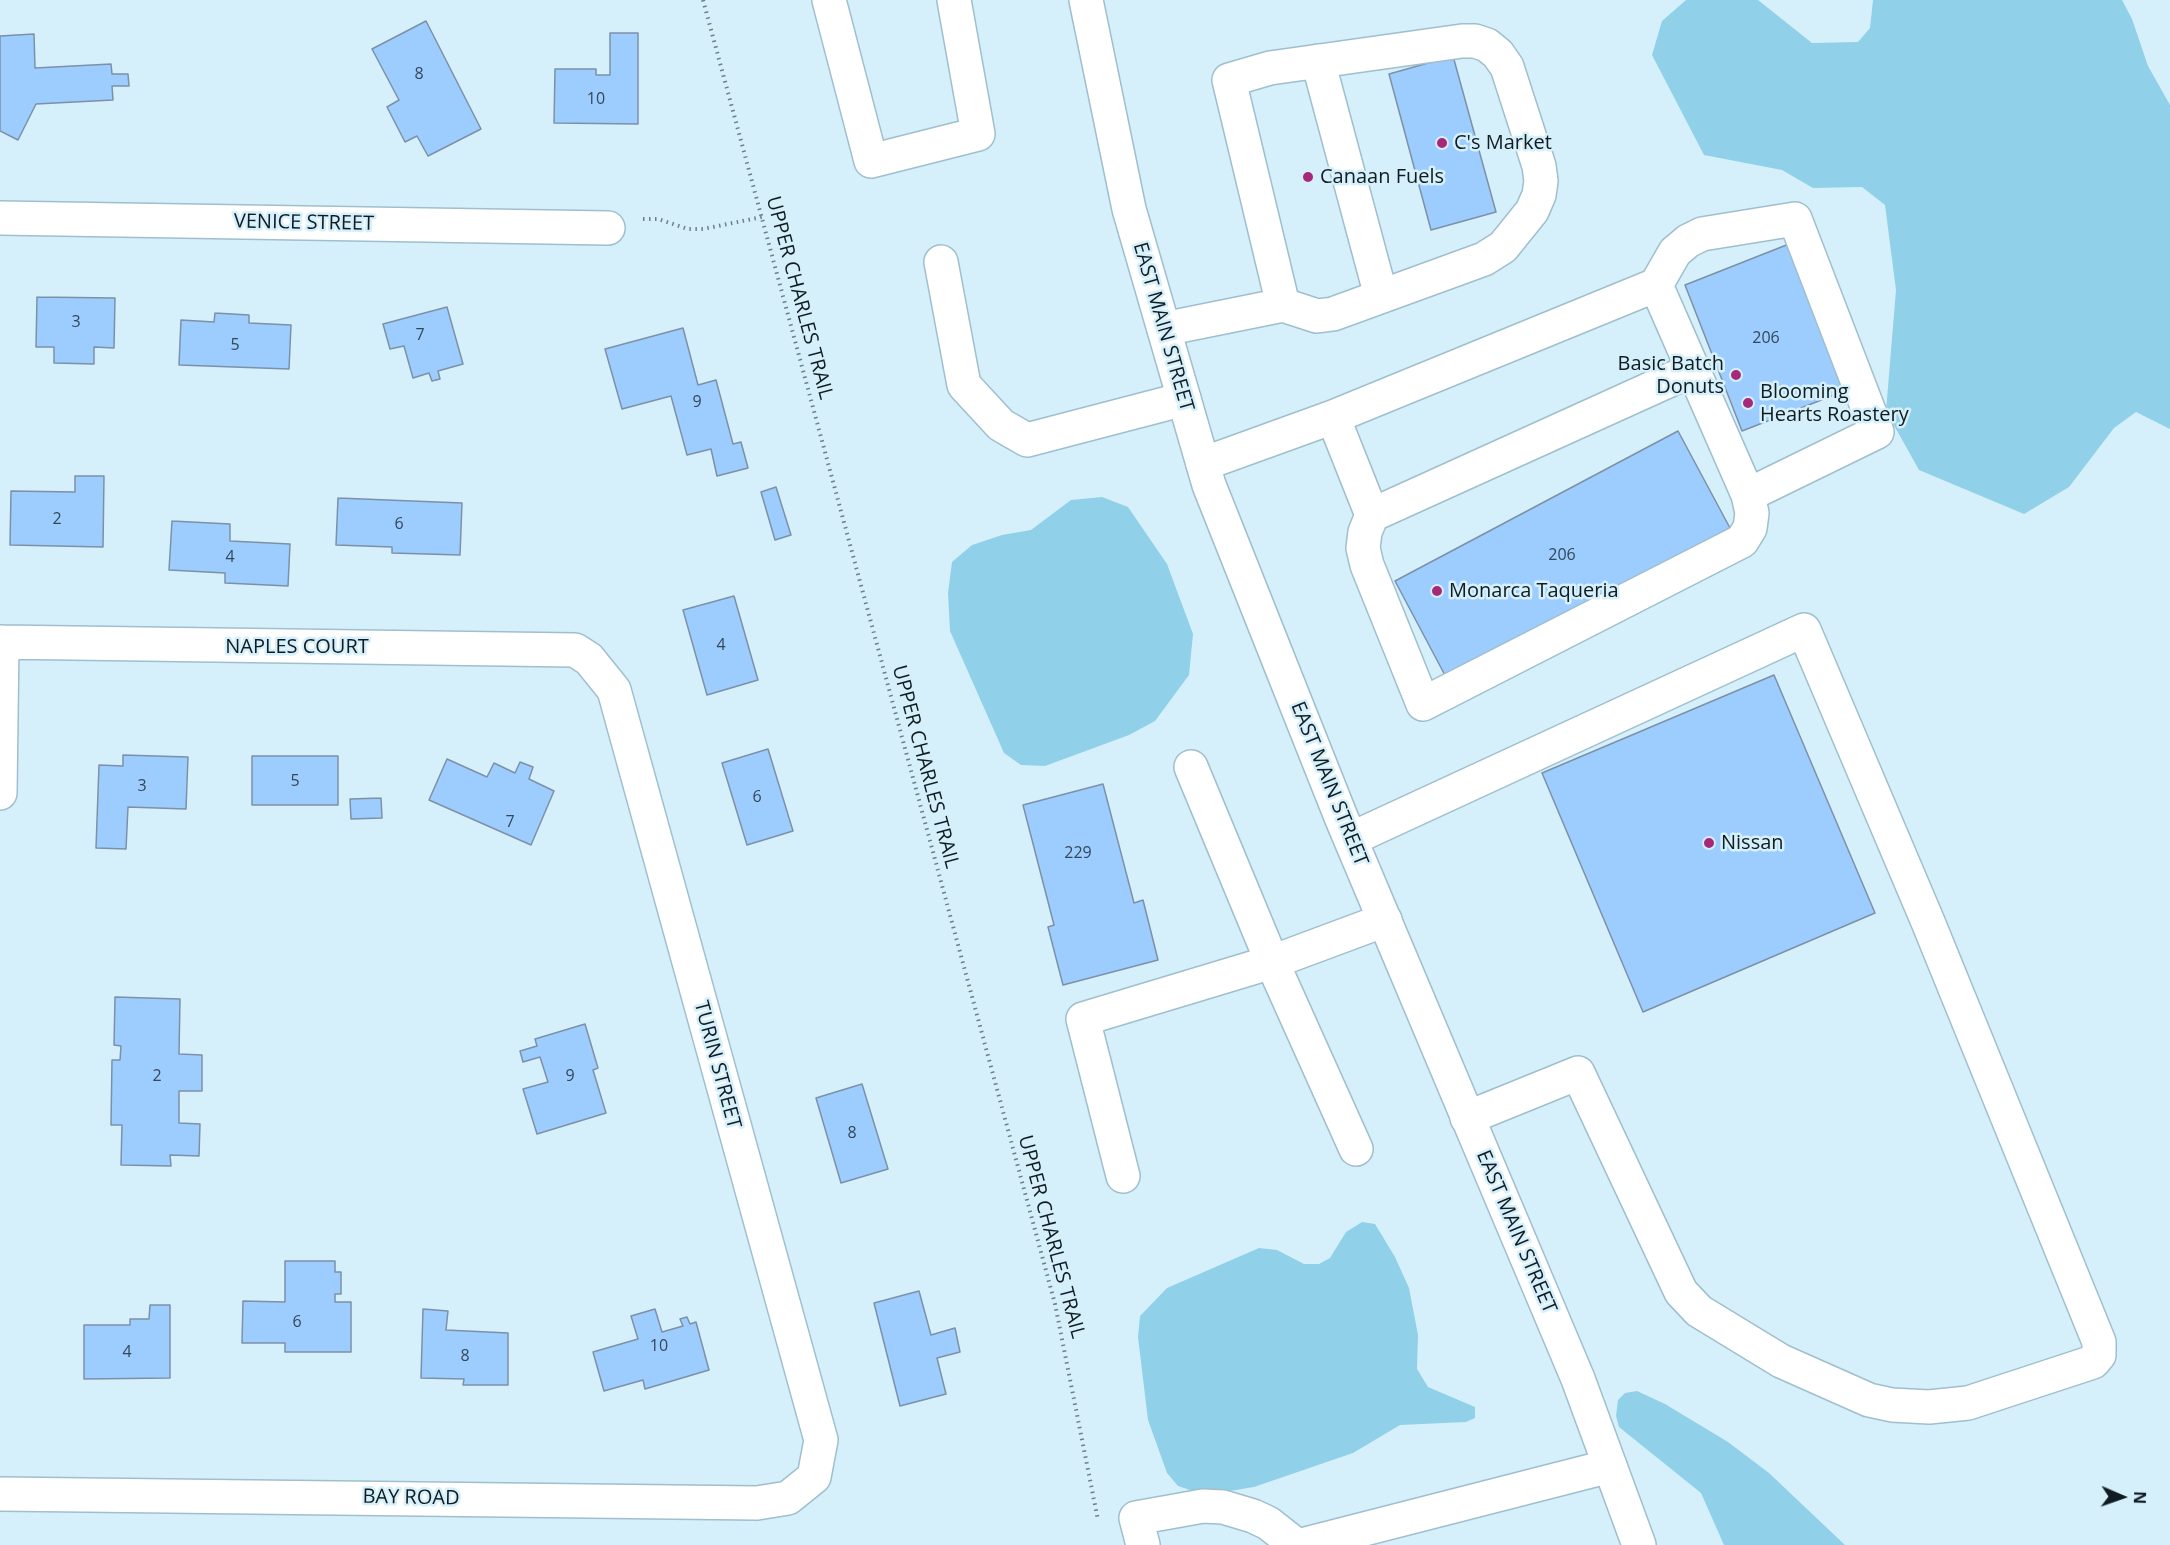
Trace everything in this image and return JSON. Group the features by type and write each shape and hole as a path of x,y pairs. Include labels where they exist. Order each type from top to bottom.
{"street":[{"path":"830,0 871,161 978,134 954,0"},
{"name":"EAST MAIN STREET","path":"1086,0 1129,209 1203,464 1351,839 1578,1379 1639,1545"},
{"path":"1164,329 1283,306 1317,316 1333,314 1484,259 1503,247 1532,211 1539,195 1539,166 1507,67 1498,54 1487,45 1475,41 1462,41 1270,68 1229,80 1283,306"},
{"path":"1317,61 1381,296"},
{"name":"VENICE STREET","path":"0,218 608,228"},
{"path":"1203,464 1333,417 1656,285 1675,252 1701,234 1795,219 1877,432 1748,495"},
{"path":"941,262 964,385 1001,425 1027,440 1184,399"},
{"path":"1333,417 1372,516 1364,540 1367,565 1422,704 1742,541 1750,528 1752,513 1748,495 1656,285"},
{"path":"1372,516 1692,370"},
{"path":"1351,839 1804,630 1946,966 2098,1342 2099,1354 2093,1362 1968,1403 1929,1407 1892,1405 1869,1400 1781,1361 1699,1311 1681,1292 1578,1073 1467,1118"},
{"path":"0,793 1,642"},
{"name":"NAPLES COURT","path":"1,642 575,651 591,661"},
{"name":"TURIN STREET","path":"591,661 614,690 818,1429 821,1440 814,1477"},
{"path":"1191,767 1272,962 1356,1149"},
{"path":"1124,1176 1083,1019 1272,962 1385,920"},
{"path":"1302,1545 1610,1466"},
{"name":"BAY ROAD","path":"0,1494 757,1503 789,1498 814,1477"},
{"path":"1143,1545 1136,1518 1203,1506 1223,1507 1253,1516 1268,1523 1296,1545"}],"path":[{"name":"UPPER CHARLES TRAIL","path":"703,0 1055,1304 1099,1526"},
{"path":"608,228 630,219 658,219 688,229 704,229 762,217"}],"shaded area":[{"path":"1686,0 1758,0 1812,43 1858,42 1870,28 1873,0 2122,0 2132,19 2148,66 2170,105 2170,429 2136,412 2114,428 2069,487 2024,514 1919,470 1886,411 1896,290 1885,205 1862,187 1813,188 1782,170 1704,155 1652,55 1662,21"},
{"path":"1102,497 1128,507 1167,564 1193,634 1189,675 1155,721 1129,735 1045,766 1021,765 1004,753 950,631 948,593 952,562 972,545 1002,535 1031,530 1071,500"},
{"path":"1362,1222 1375,1224 1395,1257 1409,1288 1418,1335 1417,1369 1428,1387 1475,1407 1475,1418 1466,1422 1400,1425 1353,1453 1254,1487 1205,1495 1178,1486 1167,1473 1148,1420 1138,1337 1140,1316 1167,1288 1259,1248 1277,1250 1304,1264 1319,1264 1330,1258 1346,1232"},
{"path":"1637,1391 1665,1404 1728,1442 1769,1473 1845,1545 1724,1545 1701,1493 1619,1427 1616,1416 1618,1400 1625,1393"}],"building":[{"path":"426,21 481,129 428,156 417,136 405,142 387,107 399,100 372,49"},
{"path":"610,33 638,33 638,124 554,123 555,69 596,69 596,75 610,75"},
{"path":"34,34 35,68 111,64 112,74 128,74 129,86 112,86 113,100 36,104 18,140 0,131 0,36"},
{"name":"C's Market","path":"1453,56 1496,212 1431,230 1389,74"},
{"path":"1789,244 1847,390 1742,431 1685,285"},
{"path":"37,297 115,298 114,348 94,347 94,364 54,363 54,347 36,347"},
{"path":"447,307 463,364 438,371 440,379 432,381 429,373 413,378 404,346 390,349 383,324"},
{"path":"215,313 249,315 249,323 291,325 289,369 179,365 181,320 214,322"},
{"path":"683,328 698,385 716,380 733,444 741,442 748,468 717,476 711,449 687,455 671,396 622,409 605,349"},
{"path":"1678,431 1730,528 1447,679 1395,581"},
{"path":"75,476 104,476 103,547 10,545 11,491 75,492"},
{"path":"776,487 791,535 775,540 761,492"},
{"path":"338,498 462,503 460,555 392,553 392,547 336,545"},
{"path":"172,521 230,524 230,541 290,544 288,586 225,583 225,573 169,570"},
{"path":"734,596 758,680 707,695 683,610"},
{"name":"Nissan","path":"1774,675 1875,913 1643,1012 1542,773"},
{"path":"768,749 793,831 747,845 722,763"},
{"path":"123,755 188,757 186,809 128,807 126,849 96,848 99,765 123,766"},
{"path":"252,756 338,756 338,805 252,805"},
{"path":"447,759 487,777 494,763 515,773 520,762 533,767 529,779 554,791 531,845 429,800"},
{"path":"1103,784 1134,903 1143,900 1158,960 1063,985 1048,927 1054,925 1023,805"},
{"path":"381,798 382,818 351,819 350,799"},
{"path":"115,997 180,999 179,1054 202,1055 202,1091 179,1091 179,1123 200,1124 199,1156 170,1155 171,1166 121,1165 122,1125 111,1125 112,1060 120,1060 121,1046 114,1045"},
{"path":"585,1024 598,1068 593,1070 606,1113 537,1134 523,1089 548,1082 540,1057 523,1062 520,1051 537,1046 535,1039"},
{"path":"862,1084 888,1169 841,1183 816,1098"},
{"path":"285,1261 335,1261 335,1272 341,1272 341,1294 335,1294 335,1302 351,1302 351,1352 285,1352 285,1343 242,1343 243,1301 285,1302"},
{"path":"919,1291 931,1335 955,1328 960,1352 937,1358 946,1394 900,1406 874,1303"},
{"path":"150,1305 170,1305 170,1378 84,1379 84,1325 130,1325 130,1319 149,1319"},
{"path":"423,1309 448,1311 446,1330 508,1333 508,1385 463,1385 464,1379 421,1378"},
{"path":"655,1309 662,1332 683,1326 680,1319 687,1317 690,1324 696,1322 709,1370 645,1389 643,1380 604,1391 593,1352 638,1339 631,1316"}],"place":[{"name":"C's Market","path":"1442,143"},
{"name":"Canaan Fuels","path":"1308,177"},
{"name":"Basic Batch Donuts","path":"1736,375"},
{"name":"Blooming Hearts Roastery","path":"1748,403"},
{"name":"Monarca Taqueria","path":"1437,591"},
{"name":"Nissan","path":"1709,843"}]}
